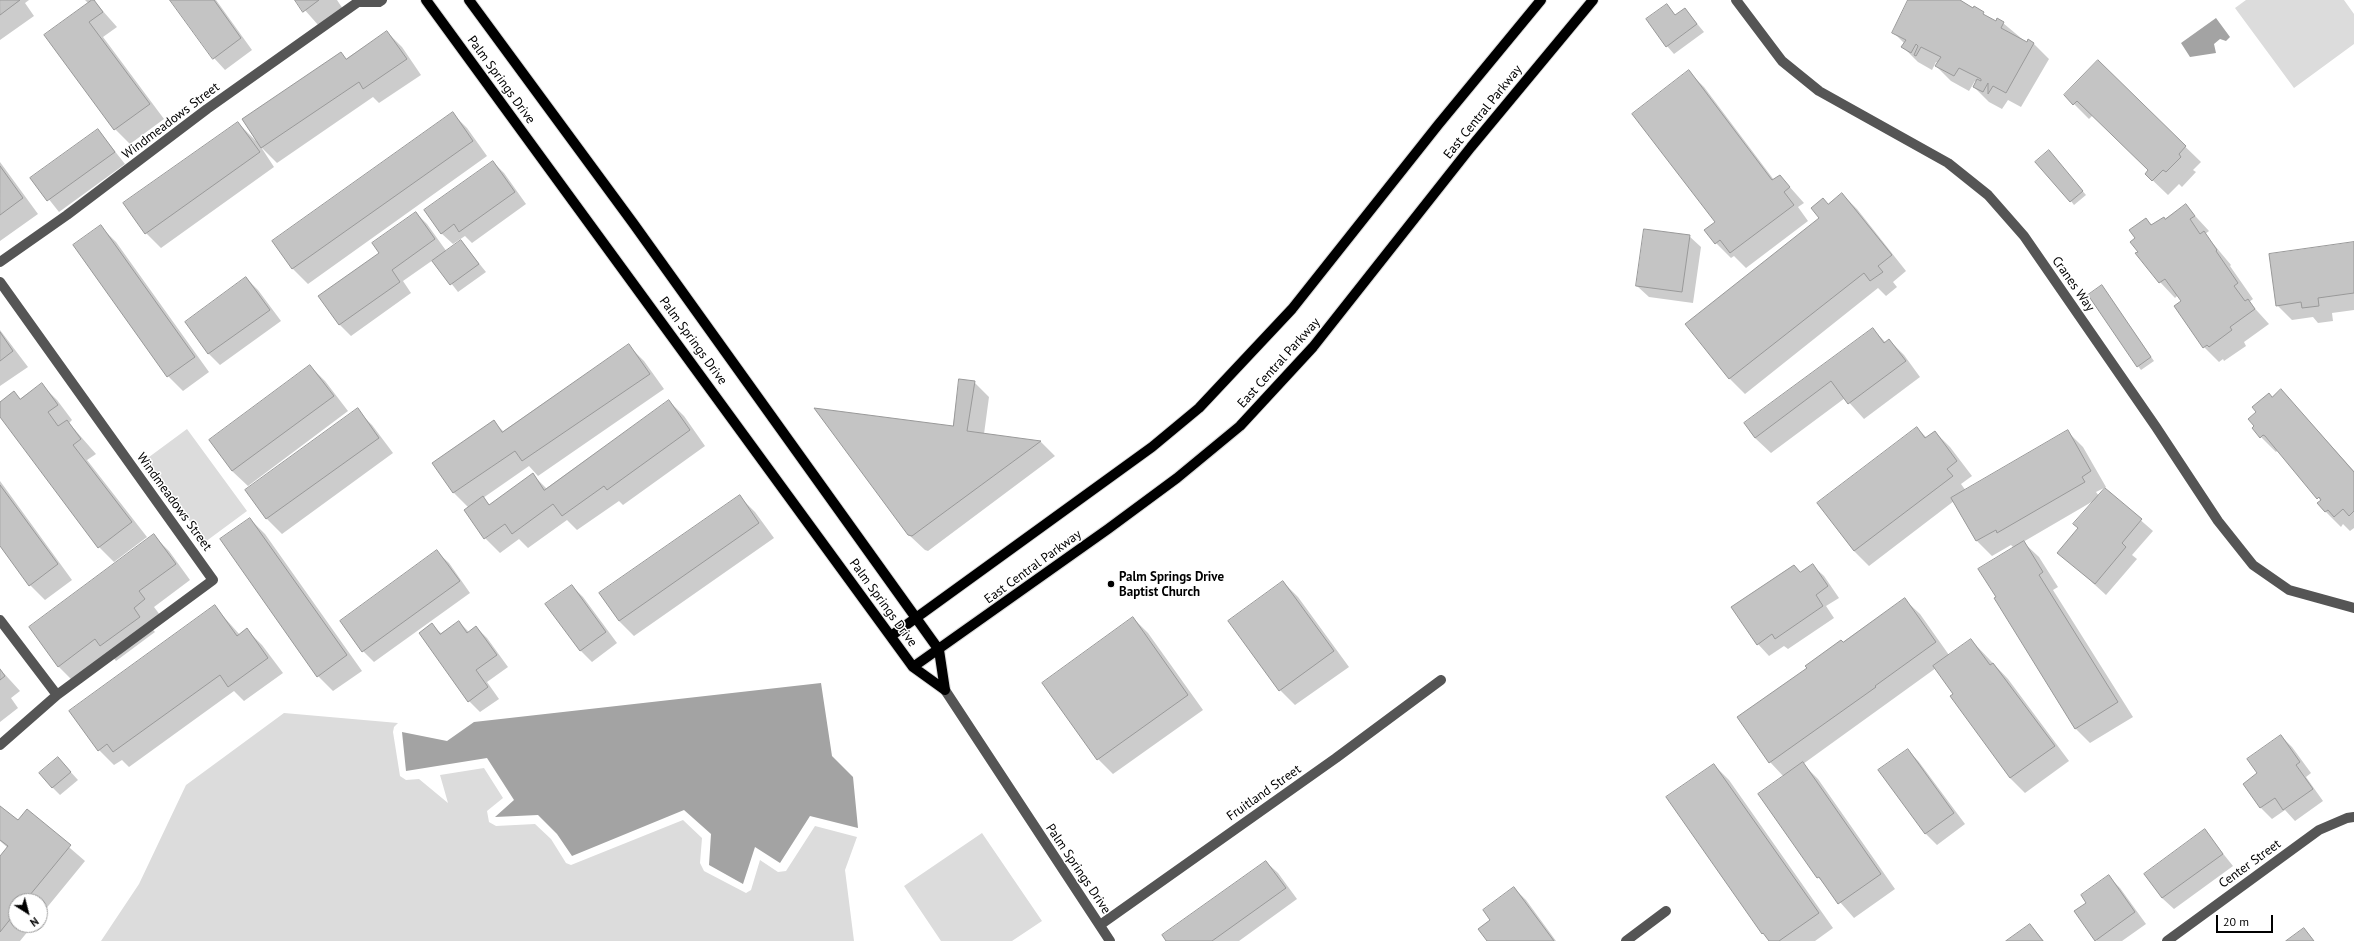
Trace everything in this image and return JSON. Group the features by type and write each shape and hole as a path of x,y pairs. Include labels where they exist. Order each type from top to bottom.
{"main road":[{"name":"Palm Springs Drive","path":"426,0 913,667 945,690"},
{"name":"Palm Springs Drive","path":"469,0 626,213 939,650 945,690"},
{"name":"East Central Parkway","path":"891,636 1152,448 1199,408 1292,308 1438,125 1542,0"},
{"name":"East Central Parkway","path":"913,667 939,650 1171,483 1240,426 1313,347 1471,147 1593,0"}],"street":[{"name":"Windmeadows Street","path":"0,262 67,215 207,109 358,1 379,2 382,0"},
{"name":"Cranes Way","path":"1736,0 1782,61 1819,91 1948,163 1988,195 2024,236 2218,521 2253,565 2289,590 2354,608"},
{"name":"Windmeadows Street","path":"0,282 213,580 57,695 0,745"},
{"path":"0,620 57,695"},
{"name":"Fruitland Street","path":"1100,925 1329,762 1441,680"},
{"name":"Palm Springs Drive","path":"945,690 1110,941"},
{"name":"Center Street","path":"2167,941 2319,830 2347,818 2354,817"},
{"path":"1626,941 1666,911"}],"shaded area":[{"path":"2246,0 2344,0 2354,14 2354,44 2294,88 2235,8"},
{"path":"2216,18 2230,37 2226,41 2220,39 2214,44 2216,53 2190,57 2181,43"},
{"path":"187,429 247,511 205,542 145,460"},
{"path":"821,683 832,756 853,777 858,828 810,816 780,863 755,847 743,884 709,865 711,834 684,810 572,856 557,834 538,815 495,817 514,800 487,758 406,771 402,732 447,741 474,722"},
{"path":"284,713 398,723 394,727 393,732 400,776 406,780 419,779 448,803 440,775 484,768 503,798 487,811 489,822 496,826 535,824 551,839 566,863 571,865 683,820 702,838 700,863 704,871 746,893 751,890 760,860 778,872 786,871 815,826 857,837 845,870 854,941 101,941 139,884 186,785"},
{"path":"982,833 1042,921 1012,941 941,941 904,886"}],"building":[{"path":"0,0 20,0 0,15"},
{"path":"94,0 103,12 89,22 150,104 114,130 44,35"},
{"path":"170,0 214,0 241,38 213,59"},
{"path":"295,0 319,0 303,12"},
{"path":"1908,0 1960,0 1973,8 1974,6 1984,12 1983,14 1996,21 1997,18 2004,22 2001,28 2027,42 2028,39 2034,43 2006,93 1993,86 1988,94 1988,83 1983,92 1973,87 1977,79 1981,81 1981,79 1959,68 1954,76 1935,66 1941,57 1921,47 1916,56 1914,55 1918,46 1916,44 1911,53 1901,47 1906,40 1892,33"},
{"path":"1667,4 1675,15 1685,8 1697,24 1666,47 1646,19"},
{"path":"387,31 407,59 363,89 359,82 261,148 242,119 341,52 346,59"},
{"path":"2098,60 2186,146 2179,154 2181,157 2166,172 2163,170 2152,181 2145,174 2148,170 2077,101 2073,105 2064,95"},
{"path":"1689,70 1772,180 1780,175 1790,187 1784,192 1794,205 1730,253 1720,240 1715,244 1704,230 1715,222 1632,114"},
{"path":"453,112 473,141 292,269 272,241"},
{"path":"238,122 260,152 145,234 123,203"},
{"path":"98,129 115,152 47,201 30,178"},
{"path":"2049,150 2083,191 2070,202 2035,162"},
{"path":"493,161 515,192 459,232 454,224 441,234 424,210"},
{"path":"0,166 23,198 0,215"},
{"path":"1842,193 1892,255 1878,266 1883,272 1870,281 1864,273 1729,379 1685,324 1819,218 1811,208 1823,198 1828,204"},
{"path":"2186,204 2195,216 2190,219 2200,234 2204,231 2238,283 2234,286 2245,301 2248,299 2255,309 2230,327 2232,330 2209,347 2207,345 2203,348 2174,306 2181,301 2165,279 2159,283 2135,253 2138,252 2130,242 2135,238 2129,230 2146,218 2151,225 2164,217 2165,219"},
{"path":"416,212 435,239 392,270 400,282 339,325 318,296 379,253 372,243"},
{"path":"101,225 195,357 167,377 73,245"},
{"path":"1644,229 1690,235 1682,292 1636,286"},
{"path":"461,240 479,264 450,285 432,261"},
{"path":"2354,242 2354,293 2318,298 2319,306 2302,308 2301,302 2276,306 2269,254"},
{"path":"246,277 270,310 208,354 185,322"},
{"path":"2102,285 2151,357 2137,367 2088,295"},
{"path":"1873,328 1884,343 1889,339 1906,361 1848,404 1831,381 1755,438 1744,423"},
{"path":"0,332 13,351 0,361"},
{"path":"629,344 650,374 522,461 515,451 453,493 432,463 494,420 502,432"},
{"path":"310,365 334,396 232,471 209,440"},
{"path":"959,379 975,381 967,431 1041,441 912,536 908,535 814,408 953,426"},
{"path":"42,383 58,405 48,412 58,426 67,420 81,439 73,445 132,522 98,548 0,417 0,402 14,391 20,399"},
{"path":"2281,389 2354,472 2354,511 2349,516 2343,509 2334,517 2328,510 2325,512 2317,503 2321,500 2319,497 2317,499 2265,436 2263,435 2260,438 2252,428 2254,426 2248,419 2256,412 2252,407 2269,393 2272,397"},
{"path":"669,400 690,430 607,490 604,486 562,516 553,504 512,534 505,524 484,539 464,510 483,496 489,505 533,473 544,490"},
{"path":"358,408 379,438 266,519 245,490"},
{"path":"1917,427 1925,438 1935,431 1957,461 1947,469 1953,476 1854,551 1817,503"},
{"path":"2068,430 2091,471 2082,477 2085,482 1997,533 1996,530 1976,541 1951,498"},
{"path":"0,485 58,564 29,586 0,546"},
{"path":"2105,488 2142,519 2122,543 2126,547 2095,584 2057,553 2078,528 2073,524"},
{"path":"740,495 759,523 619,621 599,593"},
{"path":"250,518 347,655 317,677 220,539"},
{"path":"154,534 176,564 139,591 145,599 134,608 140,617 100,646 95,639 58,667 29,627"},
{"path":"2024,541 2043,572 2039,575 2118,702 2075,729 1994,598 1996,597 1978,569"},
{"path":"437,550 460,581 362,652 340,621"},
{"path":"1813,564 1828,586 1816,595 1823,606 1775,639 1772,634 1757,645 1731,607 1794,565 1800,572"},
{"path":"1283,581 1334,651 1279,691 1228,621"},
{"path":"572,585 606,632 580,651 545,604"},
{"path":"1905,598 1936,642 1875,686 1876,687 1769,763 1737,717 1807,668 1805,666 1841,640 1843,642"},
{"path":"215,605 237,636 247,628 268,658 228,687 220,675 113,752 107,744 98,751 69,711"},
{"path":"1133,617 1188,695 1097,760 1042,683"},
{"path":"459,621 467,633 476,626 497,655 476,670 488,687 468,702 419,633 432,623 440,634"},
{"path":"1971,639 1990,665 1993,663 2055,746 2010,778 1950,696 1953,694 1933,666"},
{"path":"0,669 5,676 0,680"},
{"path":"2281,735 2300,762 2296,765 2313,789 2283,810 2275,798 2260,808 2243,784 2257,773 2247,759"},
{"path":"1908,749 1954,813 1925,834 1878,770"},
{"path":"58,757 71,772 52,788 39,773"},
{"path":"1803,762 1881,874 1838,904 1819,877 1817,878 1758,794"},
{"path":"1714,764 1819,913 1779,941 1769,941 1763,933 1762,934 1666,797"},
{"path":"0,806 18,820 27,809 71,845 32,893 8,893 8,922 0,932 0,856 8,846 0,840"},
{"path":"2205,829 2223,854 2162,898 2144,874"},
{"path":"1266,861 1286,888 1212,941 1166,941 1162,935"},
{"path":"2109,875 2135,912 2095,941 2074,911 2086,903 2081,895"},
{"path":"1514,887 1554,941 1487,941 1478,929 1490,920 1483,910"},
{"path":"2030,924 2043,941 2006,941"},
{"path":"2304,928 2314,941 2286,941"}],"place":[{"name":"Palm Springs Drive Baptist Church","path":"1111,584"}]}
